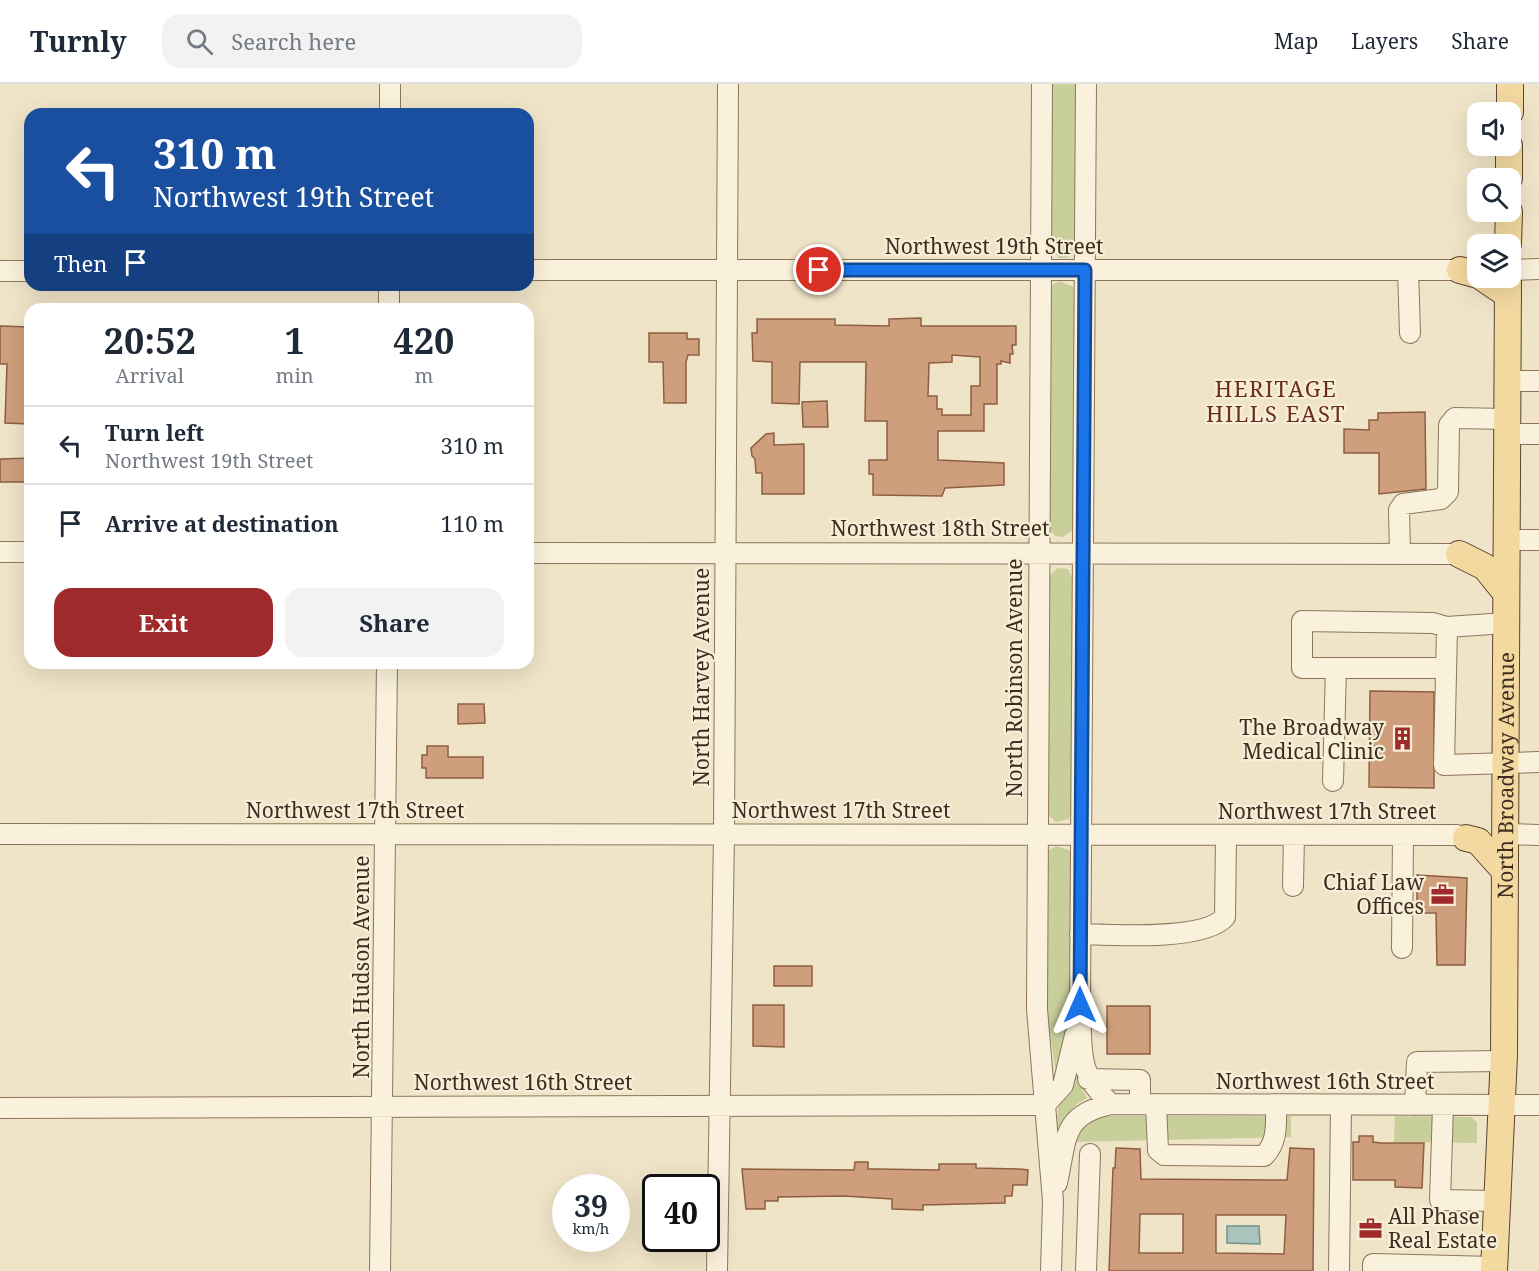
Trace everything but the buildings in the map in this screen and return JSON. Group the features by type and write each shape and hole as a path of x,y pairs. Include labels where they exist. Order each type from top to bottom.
{"main road":[{"path":"1509,102 1510,84"},
{"name":"North Broadway Avenue","path":"1494,1269 1503,1061 1508,288"},
{"path":"1459,554 1485,567 1506,593"},
{"path":"1466,838 1478,841 1504,870"}],"street":[{"path":"390,84 390,108"},
{"name":"North Harvey Avenue","path":"717,1271 724,834 728,84"},
{"name":"North Robinson Avenue","path":"1042,84 1037,1009 1053,1201 1051,1271"},
{"path":"1086,84 1080,1005 1084,1059 1088,1079 1111,1104"},
{"path":"1521,270 1539,269"},
{"name":"Northwest 19th Street","path":"534,270 1408,270 1467,274"},
{"path":"1408,270 1410,333"},
{"path":"0,271 24,271"},
{"path":"1508,381 1539,381"},
{"path":"1400,554 1399,510 1402,504 1441,499 1448,492 1449,425 1455,418 1507,426 1539,434"},
{"path":"1507,540 1539,540"},
{"path":"0,552 24,552"},
{"name":"Northwest 18th Street","path":"534,552 1459,554"},
{"path":"1446,668 1302,668 1302,621 1433,623 1447,627 1506,623"},
{"path":"1447,627 1444,765 1539,762"},
{"path":"1333,781 1336,668"},
{"name":"North Hudson Avenue","path":"380,1271 384,1107 387,669"},
{"name":"Northwest 17th Street","path":"0,834 1457,835 1466,838"},
{"path":"1504,834 1539,835"},
{"path":"1080,934 1184,933 1218,926 1225,917 1227,835"},
{"path":"1293,886 1294,835"},
{"path":"1402,948 1403,835"},
{"path":"1045,1105 1066,1080 1080,1005"},
{"path":"1415,1105 1417,1062 1503,1061"},
{"path":"1088,1079 1140,1080 1158,1150 1164,1155 1264,1156 1272,1148 1276,1135 1276,1105"},
{"name":"Northwest 16th Street","path":"1053,1201 1067,1137 1073,1121 1085,1112 1111,1104 1539,1105"},
{"name":"Northwest 16th Street","path":"0,1108 1045,1105"},
{"path":"1339,1271 1341,1105"},
{"path":"1443,1106 1440,1200 1496,1201"},
{"path":"1086,1271 1090,1154"},
{"path":"1373,1271 1373,1264 1494,1269"}],"green space":[{"path":"1050,84 1078,84 1077,246 1067,258 1059,258 1050,247"},
{"path":"1059,281 1072,286 1077,293 1074,523 1073,530 1063,537 1055,536 1048,527 1049,292 1052,285"},
{"path":"1057,568 1068,569 1074,581 1073,808 1069,819 1056,822 1046,813 1047,579"},
{"path":"1056,846 1069,850 1072,856 1071,998 1058,1070 1055,1068 1045,997 1046,852"},
{"path":"1075,1073 1087,1098 1066,1116 1056,1143 1058,1107"},
{"path":"1098,1116 1291,1116 1291,1137 1074,1142 1077,1128"},
{"path":"1395,1116 1472,1117 1477,1123 1477,1143 1394,1142"}],"water":[{"path":"1227,1226 1259,1226 1260,1244 1227,1243"}],"place":[{"name":"The Broadway Medical Clinic","path":"1402,739"},
{"name":"Chiaf Law Offices","path":"1442,894"},
{"name":"All Phase Real Estate","path":"1370,1228"}],"district":[{"name":"HERITAGE HILLS EAST","path":"1276,400"}],"route":[{"path":"819,270 1085,270 1080,1005"}]}
